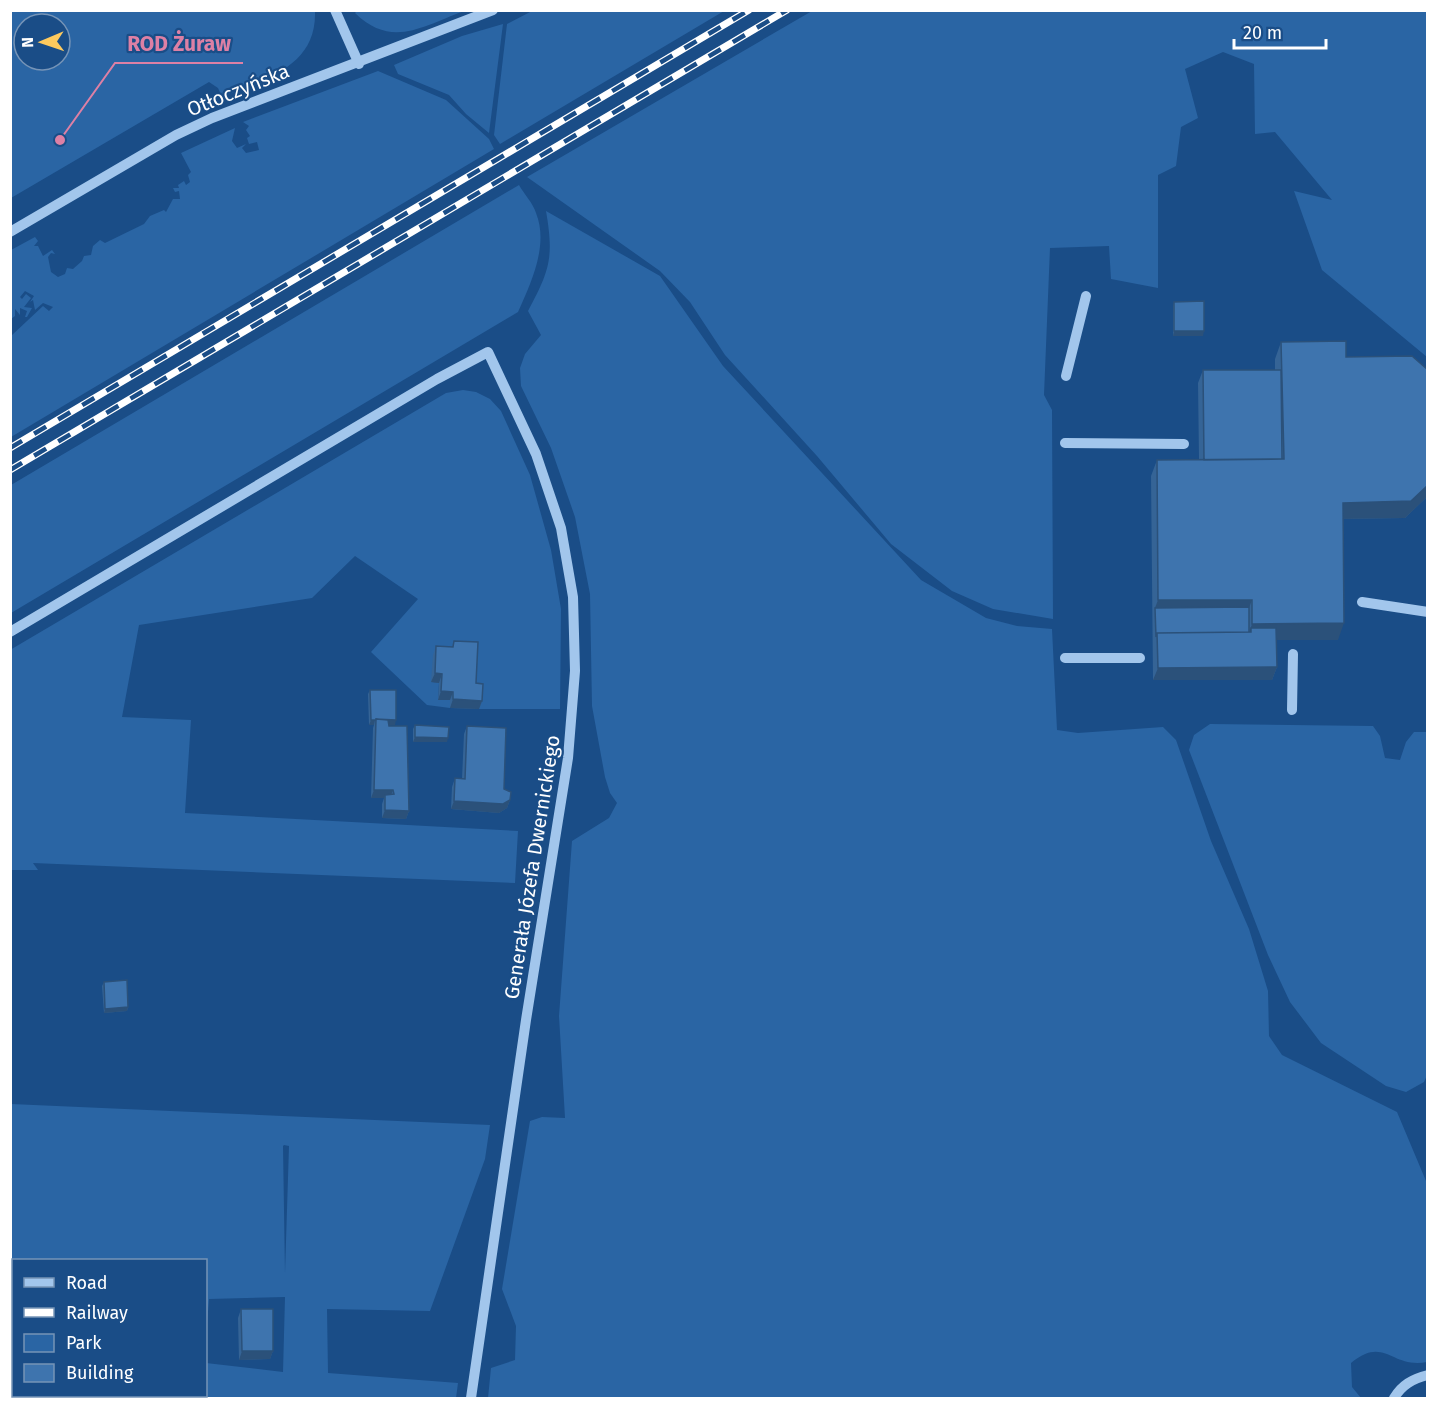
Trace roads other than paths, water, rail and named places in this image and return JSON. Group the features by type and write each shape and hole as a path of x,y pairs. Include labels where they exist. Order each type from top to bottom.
{"street":[{"path":"335,10 359,64"},
{"name":"Otłoczyńska","path":"10,232 176,135 247,104 359,64 493,10"},
{"path":"1066,376 1086,296"},
{"name":"Generała Józefa Dwernickiego","path":"10,632 437,379 488,352 536,454 561,528 573,597 575,671 568,758 511,1122 471,1398"},
{"path":"1065,443 1184,444"},
{"path":"1362,602 1428,612"},
{"path":"1292,710 1293,654"},
{"path":"1065,658 1140,658"},
{"path":"1394,1398 1409,1382 1428,1375"}],"railway":[{"path":"10,448 749,10"},
{"path":"10,470 787,10"}],"place":[{"name":"ROD Żuraw","path":"60,140"}]}
